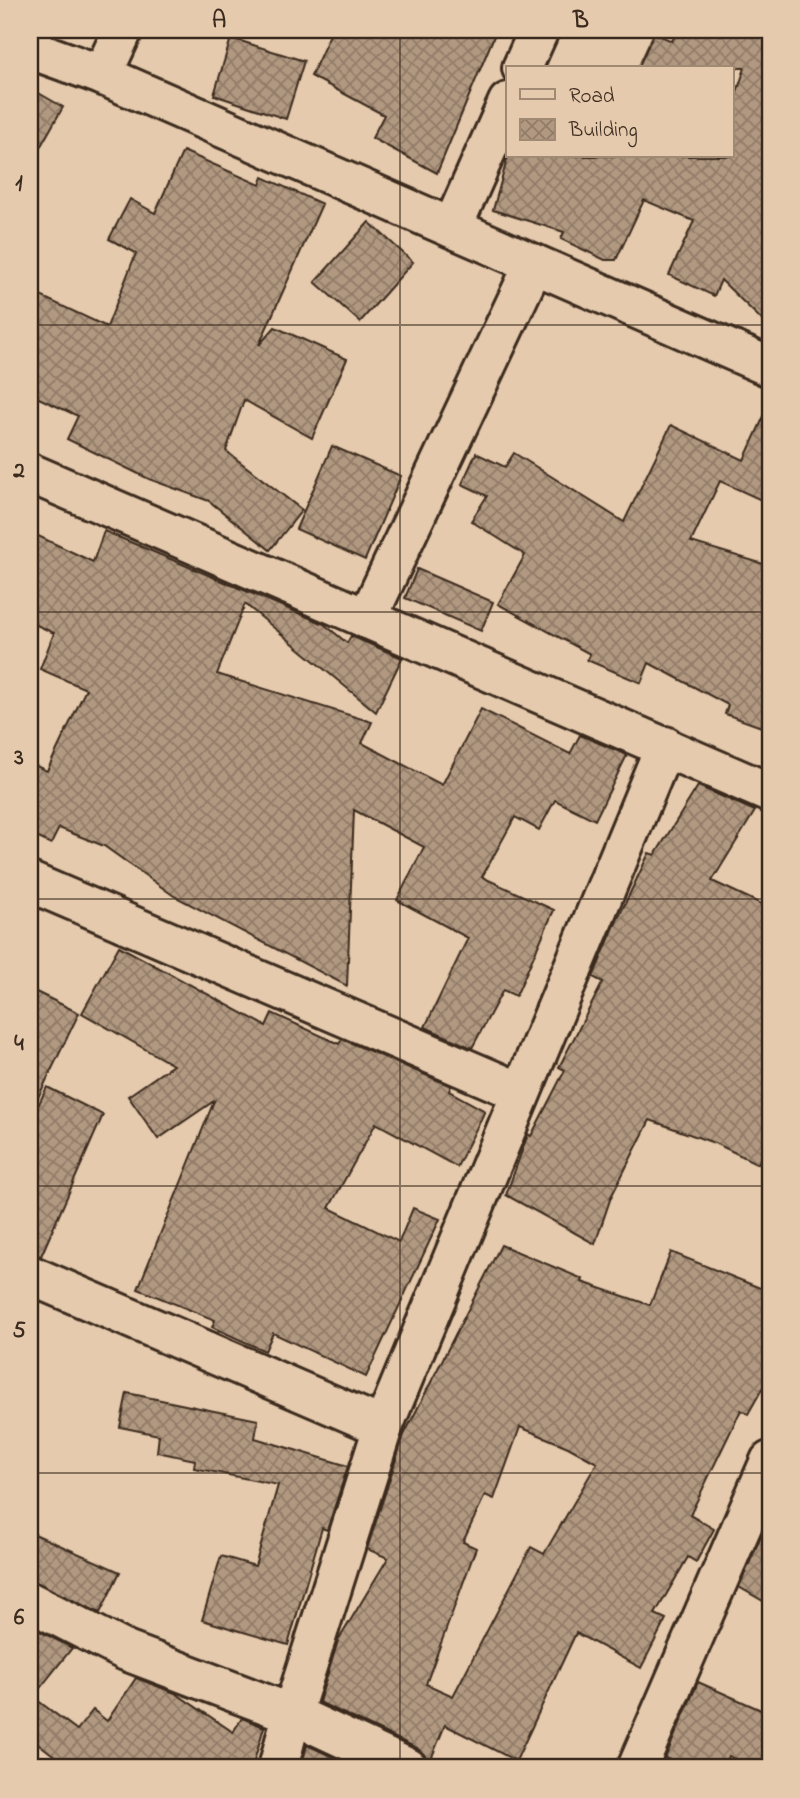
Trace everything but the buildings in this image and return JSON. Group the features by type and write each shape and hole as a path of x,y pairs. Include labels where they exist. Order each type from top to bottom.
{"street":[{"path":"102,75 123,30"},
{"path":"523,66 539,30"},
{"path":"30,49 102,75 770,367"},
{"path":"452,228 506,106"},
{"path":"367,619 534,264"},
{"path":"30,473 770,793"},
{"path":"278,1768 292,1714 383,1427 665,746"},
{"path":"30,881 520,1092"},
{"path":"30,1275 383,1427"},
{"path":"637,1768 762,1501 770,1461"},
{"path":"30,1602 125,1651 292,1714 408,1768"}]}
